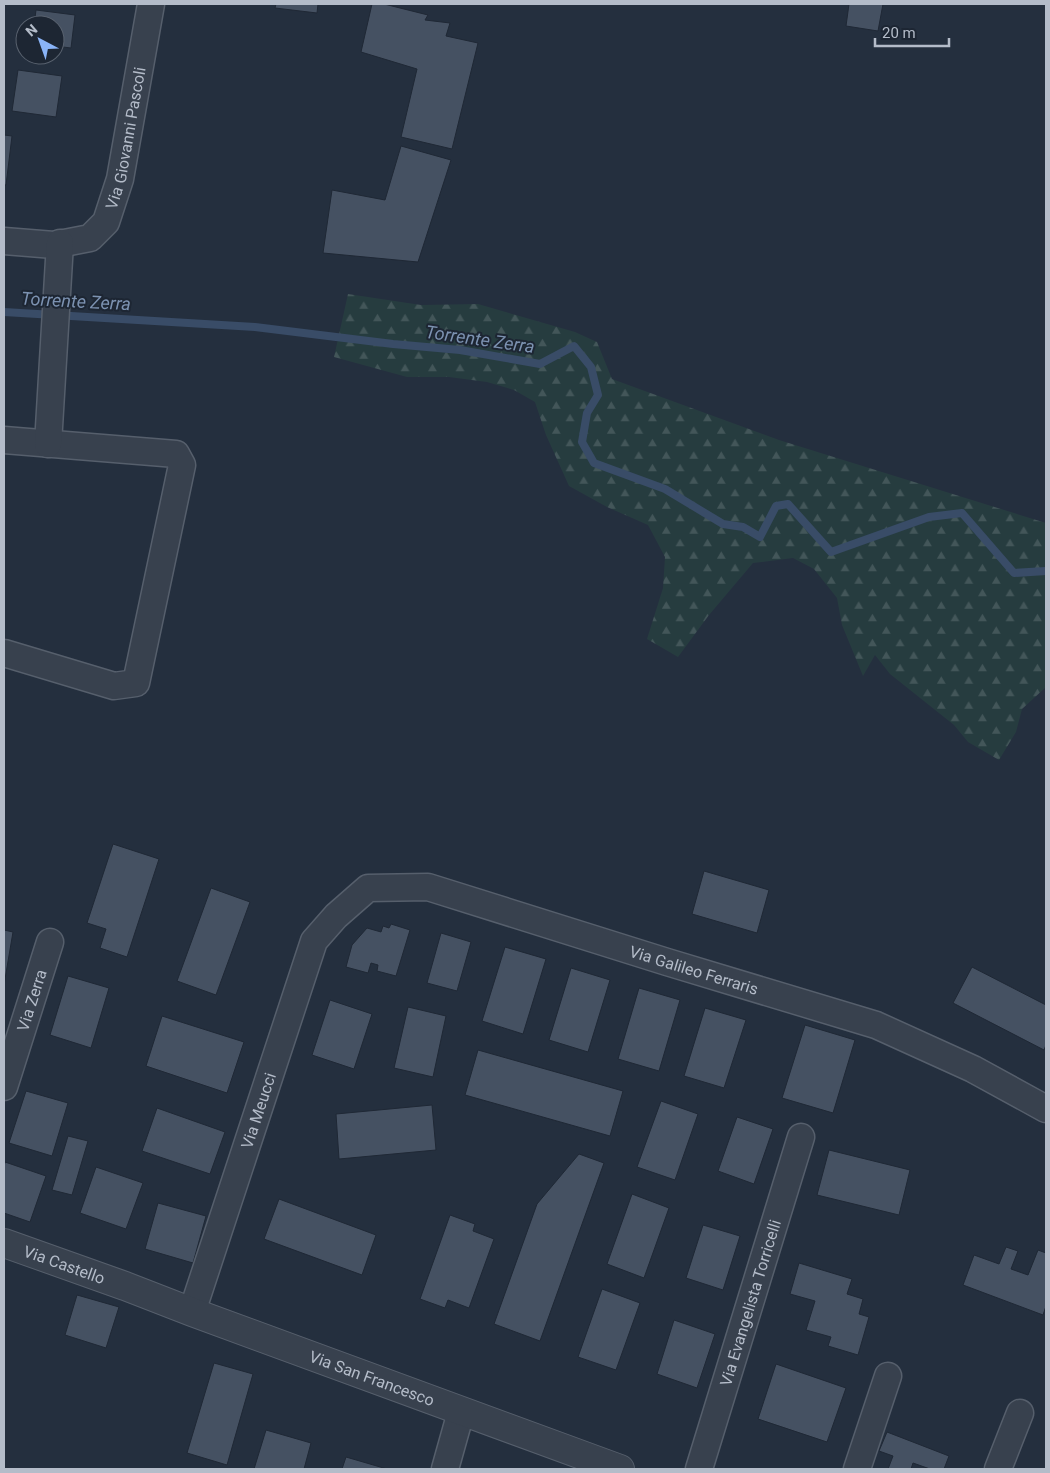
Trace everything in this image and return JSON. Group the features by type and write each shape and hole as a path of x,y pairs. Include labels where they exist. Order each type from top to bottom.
{"street":[{"name":"Via Giovanni Pascoli","path":"4,241 54,244 90,238 106,222 120,179 151,4"},
{"path":"48,444 60,243"},
{"path":"4,440 176,454 182,465 136,683 114,686 4,653"},
{"name":"Via Galileo Ferraris","path":"336,916 368,888 428,887 667,962 876,1024 973,1068 1046,1109"},
{"name":"Via Meucci","path":"192,1312 314,941 336,916"},
{"name":"Via Zerra","path":"4,1087 50,942"},
{"name":"Via Evangelista Torricelli","path":"699,1469 801,1138"},
{"name":"Via Castello","path":"4,1242 125,1286"},
{"name":"Via San Francesco","path":"125,1286 461,1412 620,1469"},
{"path":"857,1469 888,1376"},
{"path":"445,1469 461,1412"},
{"path":"998,1469 1020,1413"}],"green space":[{"path":"348,294 421,305 478,304 575,332 597,342 612,379 779,440 1046,523 1046,687 1022,709 1016,732 999,760 968,742 954,725 890,674 875,655 863,676 842,625 837,598 814,569 793,558 753,563 709,615 678,657 647,639 663,588 665,557 648,525 607,507 569,486 546,435 535,402 514,390 487,382 449,377 407,377 334,357"}],"building":[{"path":"276,4 318,4 317,13 275,8"},
{"path":"372,4 384,4 428,15 425,20 450,23 446,36 478,43 452,149 401,137 417,69 361,52"},
{"path":"849,4 883,4 878,31 846,26"},
{"path":"36,10 75,15 71,48 65,47 65,15 35,15"},
{"path":"18,70 62,76 56,117 12,111"},
{"path":"4,135 12,136 6,185 4,185"},
{"path":"401,146 451,160 418,262 323,253 332,190 385,200"},
{"path":"113,844 159,859 127,957 100,948 106,929 87,923"},
{"path":"704,871 769,890 757,933 692,914"},
{"path":"211,888 250,902 216,995 177,981"},
{"path":"391,924 410,930 396,976 377,971 378,965 371,963 368,973 346,967 352,945 367,928 381,932 383,926 389,928"},
{"path":"4,930 13,932 4,985"},
{"path":"441,933 471,942 457,991 427,983"},
{"path":"505,947 546,959 523,1034 482,1021"},
{"path":"972,967 1046,1005 1046,1045 1044,1050 953,1003"},
{"path":"571,968 610,980 588,1052 549,1040"},
{"path":"68,976 109,988 91,1048 50,1035"},
{"path":"639,988 680,1000 659,1071 618,1059"},
{"path":"330,1000 372,1014 354,1069 312,1055"},
{"path":"408,1007 446,1016 433,1077 394,1068"},
{"path":"705,1008 746,1020 724,1088 684,1076"},
{"path":"162,1016 244,1042 227,1093 146,1066"},
{"path":"805,1025 855,1040 833,1113 782,1098"},
{"path":"478,1050 623,1091 610,1136 465,1095"},
{"path":"26,1091 68,1103 52,1156 9,1143"},
{"path":"661,1101 698,1114 675,1180 637,1167"},
{"path":"432,1105 436,1150 339,1159 336,1114"},
{"path":"157,1108 225,1132 210,1174 142,1151"},
{"path":"737,1117 773,1129 754,1184 718,1171"},
{"path":"68,1136 88,1141 72,1195 52,1190"},
{"path":"829,1150 910,1170 899,1215 817,1195"},
{"path":"579,1154 604,1163 540,1341 494,1324 537,1204"},
{"path":"5,1162 46,1176 30,1222 4,1213"},
{"path":"96,1167 143,1183 126,1229 80,1213"},
{"path":"632,1194 669,1208 644,1278 607,1264"},
{"path":"279,1199 376,1235 362,1275 264,1239"},
{"path":"158,1203 206,1216 193,1263 145,1249"},
{"path":"450,1215 475,1224 473,1231 494,1239 469,1308 448,1300 445,1308 420,1299"},
{"path":"703,1225 740,1236 723,1290 686,1278"},
{"path":"1006,1247 1018,1251 1011,1269 1028,1275 1038,1250 1046,1253 1046,1306 1043,1315 963,1285 974,1255 999,1264"},
{"path":"799,1263 852,1279 847,1294 863,1299 859,1314 869,1317 858,1355 828,1346 831,1337 806,1330 815,1301 790,1294"},
{"path":"602,1289 640,1303 616,1370 578,1357"},
{"path":"77,1295 119,1307 106,1348 65,1335"},
{"path":"674,1320 715,1334 697,1388 657,1374"},
{"path":"214,1363 253,1374 227,1465 187,1453"},
{"path":"776,1364 846,1388 827,1442 758,1419"},
{"path":"266,1430 311,1443 304,1469 254,1469"},
{"path":"887,1432 949,1456 944,1469 930,1469 913,1463 911,1469 888,1469 893,1456 879,1451"},
{"path":"346,1457 387,1469 342,1469"}],"waterway":[{"name":"Torrente Zerra","path":"4,312 255,327 393,344 460,350 540,364 574,346 591,367 598,395 587,413 582,442 594,463 665,489 723,524 743,527 760,537 776,506 788,504 831,552 929,517 962,513 1014,573 1046,571"}]}
